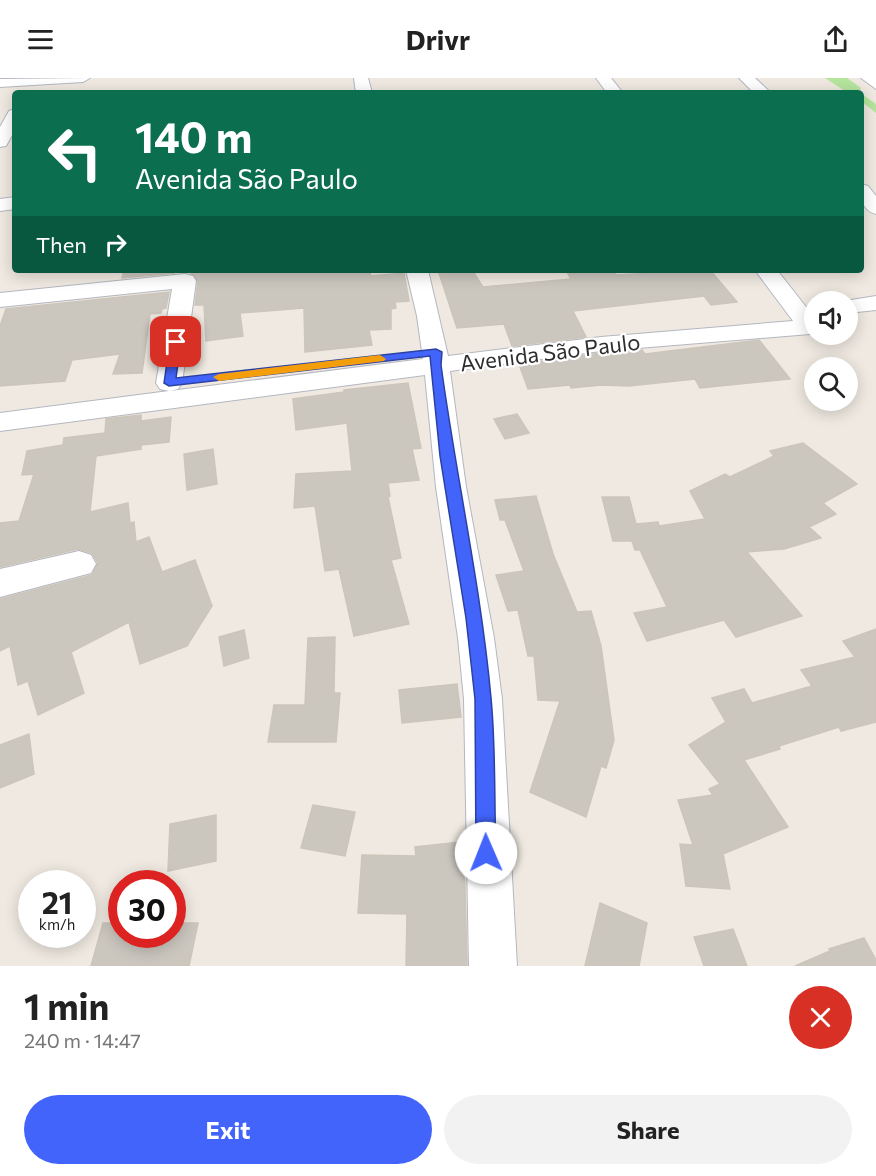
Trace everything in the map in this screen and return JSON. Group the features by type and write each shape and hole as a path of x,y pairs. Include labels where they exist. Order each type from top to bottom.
{"street":[{"path":"0,83 30,84 83,78"},
{"path":"603,78 613,90"},
{"path":"746,78 760,90"},
{"path":"868,78 876,84"},
{"path":"0,142 12,120"},
{"path":"864,194 876,208"},
{"path":"418,273 436,359 447,456 477,640 483,699 487,894 493,966"},
{"path":"769,273 804,313"},
{"path":"0,300 185,281 153,391"},
{"path":"858,305 876,303"},
{"name":"Avenida São Paulo","path":"0,403 153,391 633,334 804,319"},
{"path":"858,322 876,320"},
{"name":"Avenida São Paulo","path":"0,422 153,391 436,359"},
{"path":"0,583 79,564"}],"green space":[{"path":"825,78 847,78 861,88 860,90 843,90"},
{"path":"864,95 876,104 876,113 864,103"}],"building":[{"path":"123,273 174,273 122,278"},
{"path":"191,273 370,273 371,276 404,273 409,301 395,302 396,308 391,309 391,329 369,330 372,345 305,352 304,308 240,313 243,336 206,341 204,305 195,305 198,281"},
{"path":"439,273 474,273 483,287 571,279 568,274 583,273 615,273 616,275 713,273 737,302 711,305 704,296 573,311 586,337 512,346 504,324 457,328"},
{"path":"169,292 166,308 162,309 161,313 150,314 142,373 113,374 120,354 72,360 65,381 0,386 0,326 6,309"},
{"path":"759,340 790,379 700,388 695,379 629,386 602,385 571,388 570,385 528,389 519,364 601,353 642,350 645,354"},
{"path":"408,383 421,448 412,449 419,480 388,483 390,496 388,497 401,558 391,560 409,624 354,636 339,569 325,571 315,506 294,508 296,474 352,471 347,423 296,430 293,399 344,392 344,390"},
{"path":"517,414 529,433 505,439 494,419"},
{"path":"141,415 141,421 171,417 169,442 141,445 141,449 96,456 90,512 128,503 130,523 134,522 136,542 149,537 162,572 195,560 212,606 187,646 140,664 129,622 71,652 84,693 38,715 28,681 18,685 10,646 0,651 0,599 92,575 98,563 92,553 78,549 0,567 0,523 19,521 34,474 22,475 27,451 63,445 64,438 105,433 106,419"},
{"path":"803,443 857,484 823,503 836,514 809,527 821,538 784,549 747,552 802,616 736,637 724,620 647,641 634,613 667,607 640,550 635,550 632,541 613,541 602,497 629,497 636,524 658,522 659,526 705,519 690,491 725,474 730,477 774,456 770,451"},
{"path":"213,449 217,484 187,490 184,454"},
{"path":"536,496 553,554 577,612 591,611 601,646 614,740 606,768 601,766 586,817 530,792 560,701 538,700 534,656 528,656 518,610 508,611 496,575 524,571 505,520 500,520 495,500"},
{"path":"876,629 876,722 841,731 839,727 744,760 788,827 723,854 730,889 686,886 680,844 693,845 678,800 713,795 709,789 720,784 689,745 726,722 712,698 744,689 752,703 812,686 801,670 855,657 843,641"},
{"path":"244,630 249,658 224,666 219,637"},
{"path":"335,637 334,693 340,693 336,742 268,742 274,705 305,705 308,638"},
{"path":"457,684 461,717 402,723 399,690"},
{"path":"29,734 34,774 0,788 0,745"},
{"path":"313,805 355,812 345,856 301,848"},
{"path":"216,815 216,861 168,870 170,824"},
{"path":"460,842 465,886 467,966 406,966 407,914 358,913 362,855 416,856 415,847"},
{"path":"600,903 647,923 639,966 585,966"},
{"path":"103,923 108,923 108,948 186,948 186,923 198,923 189,966 91,966"},
{"path":"733,929 747,966 704,966 694,937"},
{"path":"864,938 876,960 876,966 795,966 830,951 829,949"}],"slow traffic":[{"path":"219,377 380,359"}],"route":[{"path":"176,342 169,383 436,352 435,365 447,456 477,640 483,699 486,853"}]}
